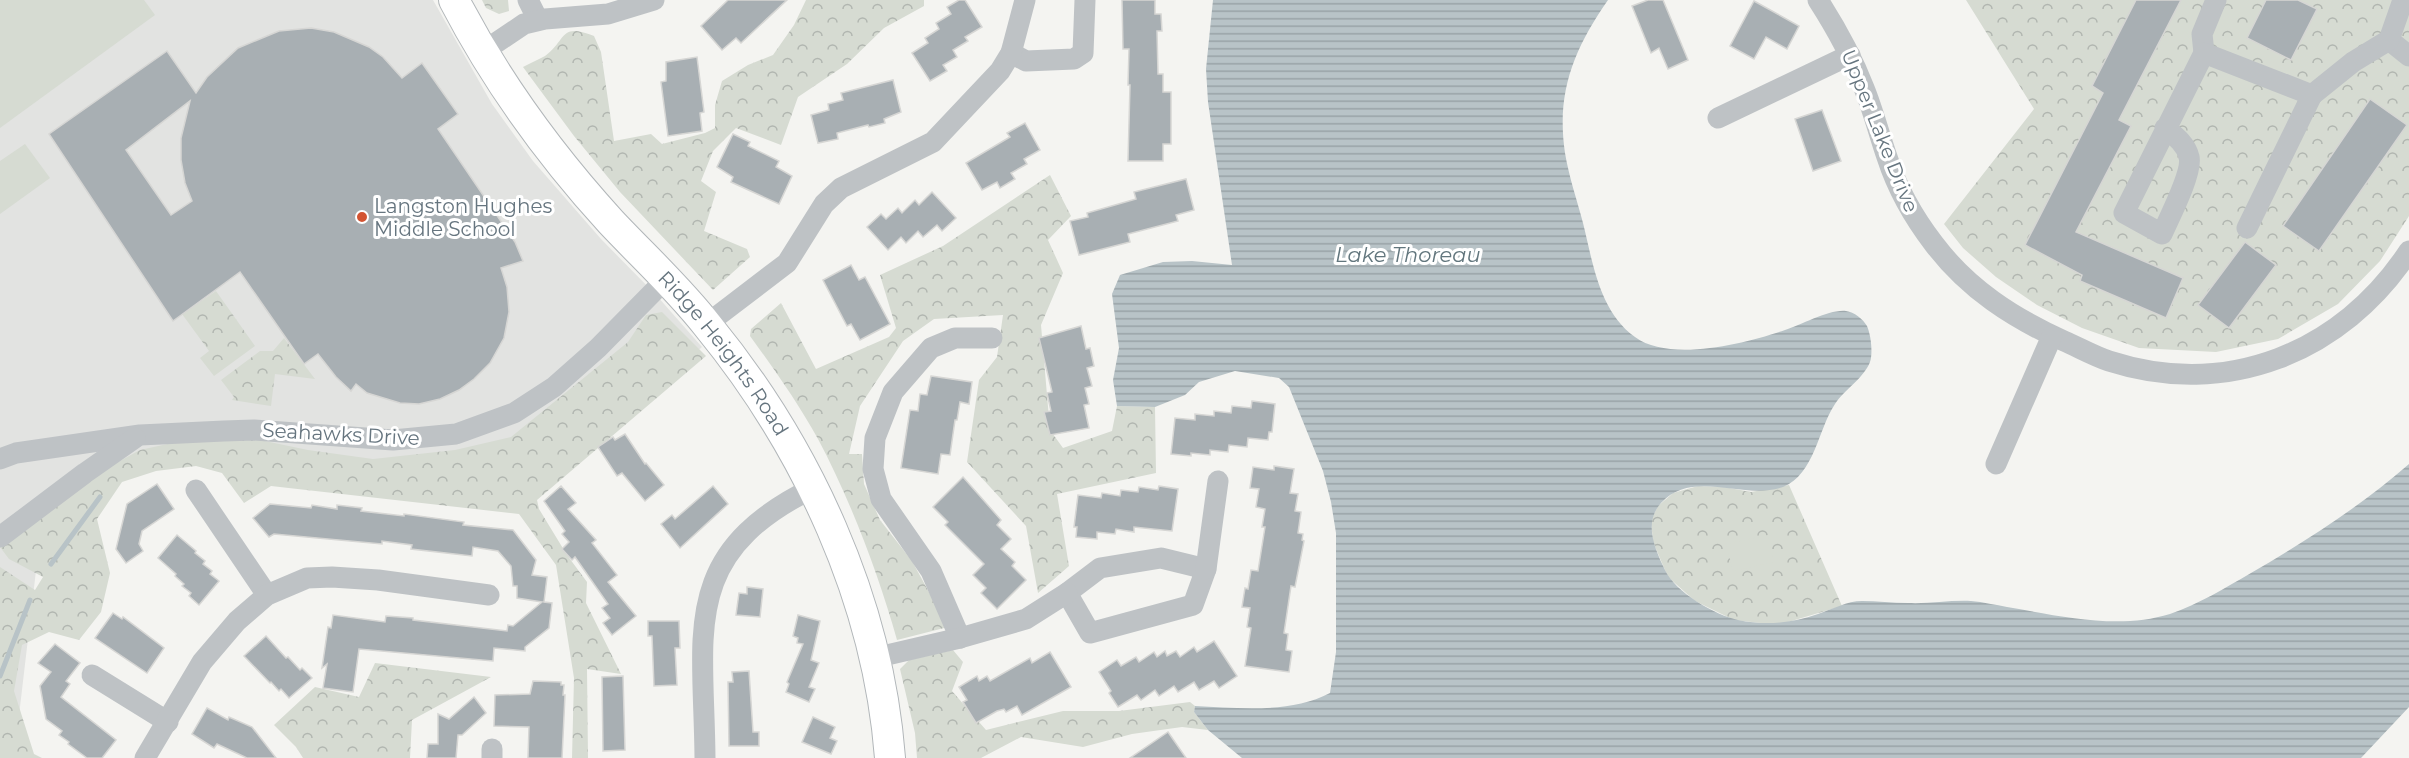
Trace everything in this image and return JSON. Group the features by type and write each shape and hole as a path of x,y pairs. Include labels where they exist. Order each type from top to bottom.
{"street":[{"name":"Ridge Heights Road","path":"454,0 519,108 568,172 707,324 748,377 780,428 813,488 849,574 874,658 883,701 890,758"},
{"path":"528,0 538,20"},
{"path":"484,51 524,24 538,20 608,14 654,0"},
{"path":"707,324 787,263 824,204 842,188 933,142 1000,71 1011,53 1025,0"},
{"path":"1011,53 1026,61 1074,58 1083,53 1085,0"},
{"name":"Upper Lake Drive","path":"1818,0 1850,55 1865,90 1898,185 1914,217 1935,246 1959,273 1986,297 2017,319 2108,361 2175,374 2208,374 2254,366 2320,340 2347,321 2374,298 2409,251"},
{"path":"2165,128 2204,53 2202,34 2216,0"},
{"path":"2247,228 2312,95 2353,62 2389,40 2403,0"},
{"path":"2389,40 2409,56"},
{"path":"2204,53 2312,95"},
{"path":"1718,118 1850,55"},
{"name":"Seahawks Drive","path":"0,459 16,453 140,435 254,430 393,440 456,434 514,413 554,387 598,348 666,279"},
{"path":"1996,464 2052,336"},
{"path":"960,638 931,572 880,499 873,469 875,438 893,392 931,348 955,338 992,338"},
{"path":"0,537 85,472 140,435"},
{"path":"1067,593 1090,633 1193,605 1206,569 1218,481"},
{"path":"705,758 704,621 708,595 717,571 730,551 749,530 771,511 813,488"},
{"path":"196,490 267,596"},
{"path":"874,658 960,638 1026,619 1067,593 1100,568 1161,558 1206,569"},
{"path":"145,758 202,662 237,621 267,596 307,578 332,577 362,578 489,595"},
{"path":"92,675 168,722"}],"shaded area":[{"path":"0,0 433,0 492,104 533,161 601,239 657,296 702,347 526,504 154,457 39,545 14,758 0,758"}],"green space":[{"path":"0,0 144,0 155,15 0,128"},
{"path":"482,0 508,0 509,11 499,14 486,8"},
{"path":"806,0 924,0 924,6 884,28 847,64 798,97 781,145 736,128 713,151 701,181 716,192 704,231 747,249 750,257 713,290 620,192 574,136 523,67 545,56 569,32 583,32 594,36 601,52 614,141 651,134 662,144 705,133 715,128 715,105 722,81 748,65 773,55 794,25"},
{"path":"1966,0 2409,0 2409,216 2380,261 2338,304 2278,339 2216,352 2139,348 2082,328 2037,305 1996,277 1963,248 1944,224 2034,109"},
{"path":"25,144 50,178 0,214 0,161"},
{"path":"1050,175 1071,216 1048,240 1063,273 1041,325 1050,430 1063,448 1112,431 1117,406 1155,407 1156,473 1057,494 1069,566 1038,593 1026,526 967,462 979,380 997,357 1003,315 934,319 903,341 860,406 849,454 862,454 864,484 880,520 912,561 948,627 897,640 873,564 841,487 802,412 750,336 751,329 781,303 816,369 889,337 896,328 880,275 943,246"},
{"path":"216,291 255,346 214,376 200,358 209,351 182,314"},
{"path":"662,312 706,356 537,500 539,509 567,555 587,582 586,603 621,674 587,669 588,758 572,758 574,678 556,565 519,514 271,486 244,503 222,473 196,466 156,471 122,482 97,519 110,573 101,612 79,640 49,632 22,645 14,691 34,754 42,758 0,758 0,567 35,590 43,577 9,559 0,547 107,468 140,450 190,439 245,437 308,450 373,459 455,450 511,437 628,342 646,315"},
{"path":"284,338 315,379 275,374 271,406 232,400 234,397 221,380 260,351 273,351"},
{"path":"1789,485 1842,606 1778,625 1734,620 1695,601 1668,577 1653,542 1651,520 1658,506 1673,493 1698,486 1724,487 1751,492"},
{"path":"1768,535 1774,562 1733,571 1726,544"},
{"path":"953,650 963,662 952,691 986,730 1063,711 1119,711 1190,702 1195,706 1194,712 1208,730 1182,727 1132,734 1083,747 1021,737 981,758 917,758 915,733 900,669 909,660"},
{"path":"375,663 491,677 412,720 410,758 303,758 296,747 274,725 315,687 359,697"}],"water":[{"name":"Lake Thoreau","path":"1213,0 1608,0 1586,36 1570,72 1563,110 1563,131 1569,171 1594,270 1613,314 1635,337 1650,345 1668,349 1688,350 1730,345 1792,328 1839,311 1846,311 1861,318 1867,326 1870,339 1871,358 1867,368 1835,404 1809,462 1794,481 1783,487 1768,490 1703,486 1688,488 1674,493 1661,503 1656,511 1652,536 1665,570 1677,586 1707,608 1738,620 1779,623 1798,620 1856,601 1916,603 1971,601 2089,620 2150,619 2170,614 2202,601 2272,561 2352,509 2409,464 2409,707 2361,758 1242,758 1208,730 1194,712 1195,706 1281,707 1314,700 1330,693 1336,652 1336,533 1323,471 1289,387 1279,378 1235,371 1199,382 1185,395 1155,407 1117,406 1113,380 1119,348 1112,294 1120,275 1163,262 1192,261 1232,265 1208,102 1206,69"}],"building":[{"path":"728,0 787,0 741,43 736,38 722,50 701,26"},
{"path":"959,0 965,0 982,27 965,37 968,41 953,50 957,57 943,65 947,71 930,81 912,53 928,43 925,38 939,29 936,23 951,14 947,7"},
{"path":"1122,0 1155,0 1155,14 1161,14 1162,31 1157,31 1158,74 1163,74 1163,92 1171,92 1171,144 1163,144 1163,161 1128,161 1129,49 1123,49"},
{"path":"1648,0 1663,0 1688,60 1668,69 1659,48 1651,53 1632,6"},
{"path":"2136,0 2181,0 2119,120 2131,126 2076,232 2183,278 2166,318 2080,281 2082,275 2025,245 2103,93 2092,86"},
{"path":"2266,0 2298,0 2317,9 2291,60 2247,38"},
{"path":"1754,1 1799,26 1787,49 1766,37 1754,59 1730,46"},
{"name":"Langston Hughes Middle School","path":"311,28 334,32 369,47 383,57 402,78 422,63 458,114 438,129 515,242 523,261 501,268 507,287 509,312 504,338 490,363 474,379 459,390 440,399 419,404 400,403 367,393 356,384 351,391 336,377 318,354 304,364 240,272 173,321 49,134 167,51 196,93 207,77 238,48 279,31","holes":["190,101 181,138 181,160 185,183 192,201 171,215 126,150"]},
{"path":"697,57 704,112 700,113 702,131 668,136 661,82 666,81 666,62"},
{"path":"893,80 901,112 884,119 885,123 837,133 838,139 818,143 811,115 829,110 828,104 843,100 841,93"},
{"path":"2370,99 2407,125 2319,251 2283,226"},
{"path":"1822,110 1841,161 1813,171 1795,119"},
{"path":"1025,123 1040,150 1024,159 1027,164 1011,173 1015,179 1000,188 997,182 982,190 966,163 1010,137 1007,133"},
{"path":"733,134 750,142 748,146 779,161 776,167 792,176 779,204 731,182 733,177 717,167"},
{"path":"1186,179 1194,210 1176,215 1178,221 1128,234 1130,242 1079,255 1070,221 1088,217 1087,213 1136,199 1134,192"},
{"path":"932,192 956,218 942,231 937,225 923,237 918,231 906,243 901,237 888,250 867,227 881,214 886,219 898,208 902,213 915,200 919,205"},
{"path":"2245,242 2276,265 2229,328 2198,305"},
{"path":"851,265 859,280 865,277 890,324 860,340 851,324 847,326 823,280"},
{"path":"1081,326 1086,349 1090,348 1094,366 1087,368 1092,386 1085,388 1089,404 1084,405 1089,428 1050,435 1044,412 1051,411 1047,393 1052,392 1039,338"},
{"path":"931,376 972,382 969,404 960,402 950,455 941,454 938,474 901,468 910,410 918,411 920,394 927,395"},
{"path":"1252,401 1275,404 1272,432 1269,432 1268,440 1248,438 1247,447 1229,445 1228,452 1210,450 1210,455 1171,454 1175,418 1195,420 1195,414 1214,416 1214,411 1231,413 1232,406 1251,408"},
{"path":"625,434 645,464 664,485 645,501 622,473 617,476 598,447 613,437 615,440"},
{"path":"1274,466 1294,469 1290,493 1298,494 1295,511 1301,512 1298,533 1303,534 1302,540 1304,541 1295,587 1291,586 1284,633 1288,634 1286,650 1292,651 1289,672 1245,666 1251,628 1247,627 1250,608 1242,607 1251,570 1258,571 1265,527 1262,527 1265,509 1256,507 1259,489 1250,488 1253,467 1274,470"},
{"path":"963,477 1001,520 997,525 1011,539 1001,549 1015,562 1012,566 1026,580 997,609 981,593 986,588 973,575 984,564 945,525 948,522 933,507"},
{"path":"157,484 174,509 142,531 139,544 143,551 126,563 116,549 127,504"},
{"path":"561,486 576,503 568,509 596,540 592,543 617,575 608,582 636,616 612,635 603,623 610,618 602,608 608,604 575,557 572,560 562,549 569,542 562,534 565,531 544,501"},
{"path":"713,486 728,504 680,548 661,524 672,515 675,519"},
{"path":"1159,486 1178,489 1172,531 1134,527 1134,532 1116,529 1115,534 1097,532 1097,539 1076,537 1077,527 1074,527 1078,495 1101,498 1102,493 1120,496 1121,490 1138,492 1139,487 1158,490"},
{"path":"270,504 311,508 312,505 337,509 337,505 362,508 361,511 404,516 404,514 464,522 463,525 513,530 536,560 532,575 547,577 544,602 552,603 549,628 525,647 525,651 494,648 493,661 359,649 353,692 323,688 327,664 322,668 328,627 331,628 333,615 385,622 386,616 413,618 413,620 507,631 508,625 513,626 542,602 517,598 517,586 513,586 511,566 498,551 473,547 472,556 411,549 412,545 382,541 382,544 274,534 269,537 253,518"},
{"path":"177,535 196,551 195,553 205,561 203,564 212,571 210,574 219,581 199,605 189,596 191,593 182,586 184,584 175,576 176,574 158,558"},
{"path":"747,587 763,589 760,617 736,615 739,593 747,594"},
{"path":"113,613 122,619 123,617 164,648 147,673 95,638"},
{"path":"798,615 820,621 811,660 819,663 809,687 815,689 809,702 786,692 789,684 787,682 803,644 797,643 798,638 793,636"},
{"path":"648,621 679,621 680,648 675,648 677,685 654,686 652,636 648,636"},
{"path":"266,636 286,658 288,657 300,670 302,668 312,678 289,698 281,689 279,691 270,683 244,656"},
{"path":"1214,641 1237,676 1219,688 1214,681 1199,690 1194,682 1178,692 1174,686 1159,696 1155,690 1141,700 1137,695 1118,707 1099,672 1117,660 1121,666 1136,657 1139,662 1154,652 1157,657 1165,651 1167,656 1176,651 1180,657 1194,647 1197,652"},
{"path":"55,644 80,663 66,681 70,684 61,697 116,740 102,758 87,758 68,744 69,742 59,735 62,731 46,719 40,686 51,672 38,663"},
{"path":"1050,652 1071,687 1022,715 1017,706 1006,712 1004,709 997,711 976,723 963,702 967,700 959,687 977,676 979,681 987,676 990,681 1030,658 1032,663"},
{"path":"749,671 753,732 759,732 759,746 729,746 728,682 733,682 732,672"},
{"path":"623,676 625,750 603,751 602,677"},
{"path":"533,681 561,682 561,685 564,685 562,758 528,758 529,727 494,726 495,695 530,694"},
{"path":"474,697 486,713 462,735 458,735 456,758 427,758 428,744 438,744 438,714 449,719"},
{"path":"207,708 228,720 229,717 252,727 276,758 247,758 217,744 214,748 192,734"},
{"path":"813,717 835,727 830,738 837,741 831,754 802,742"},
{"path":"1168,732 1186,758 1130,758"}],"waterway":[{"path":"51,564 100,497"},
{"path":"0,676 30,600"}],"place":[{"name":"Langston Hughes Middle School","path":"362,217"}]}
